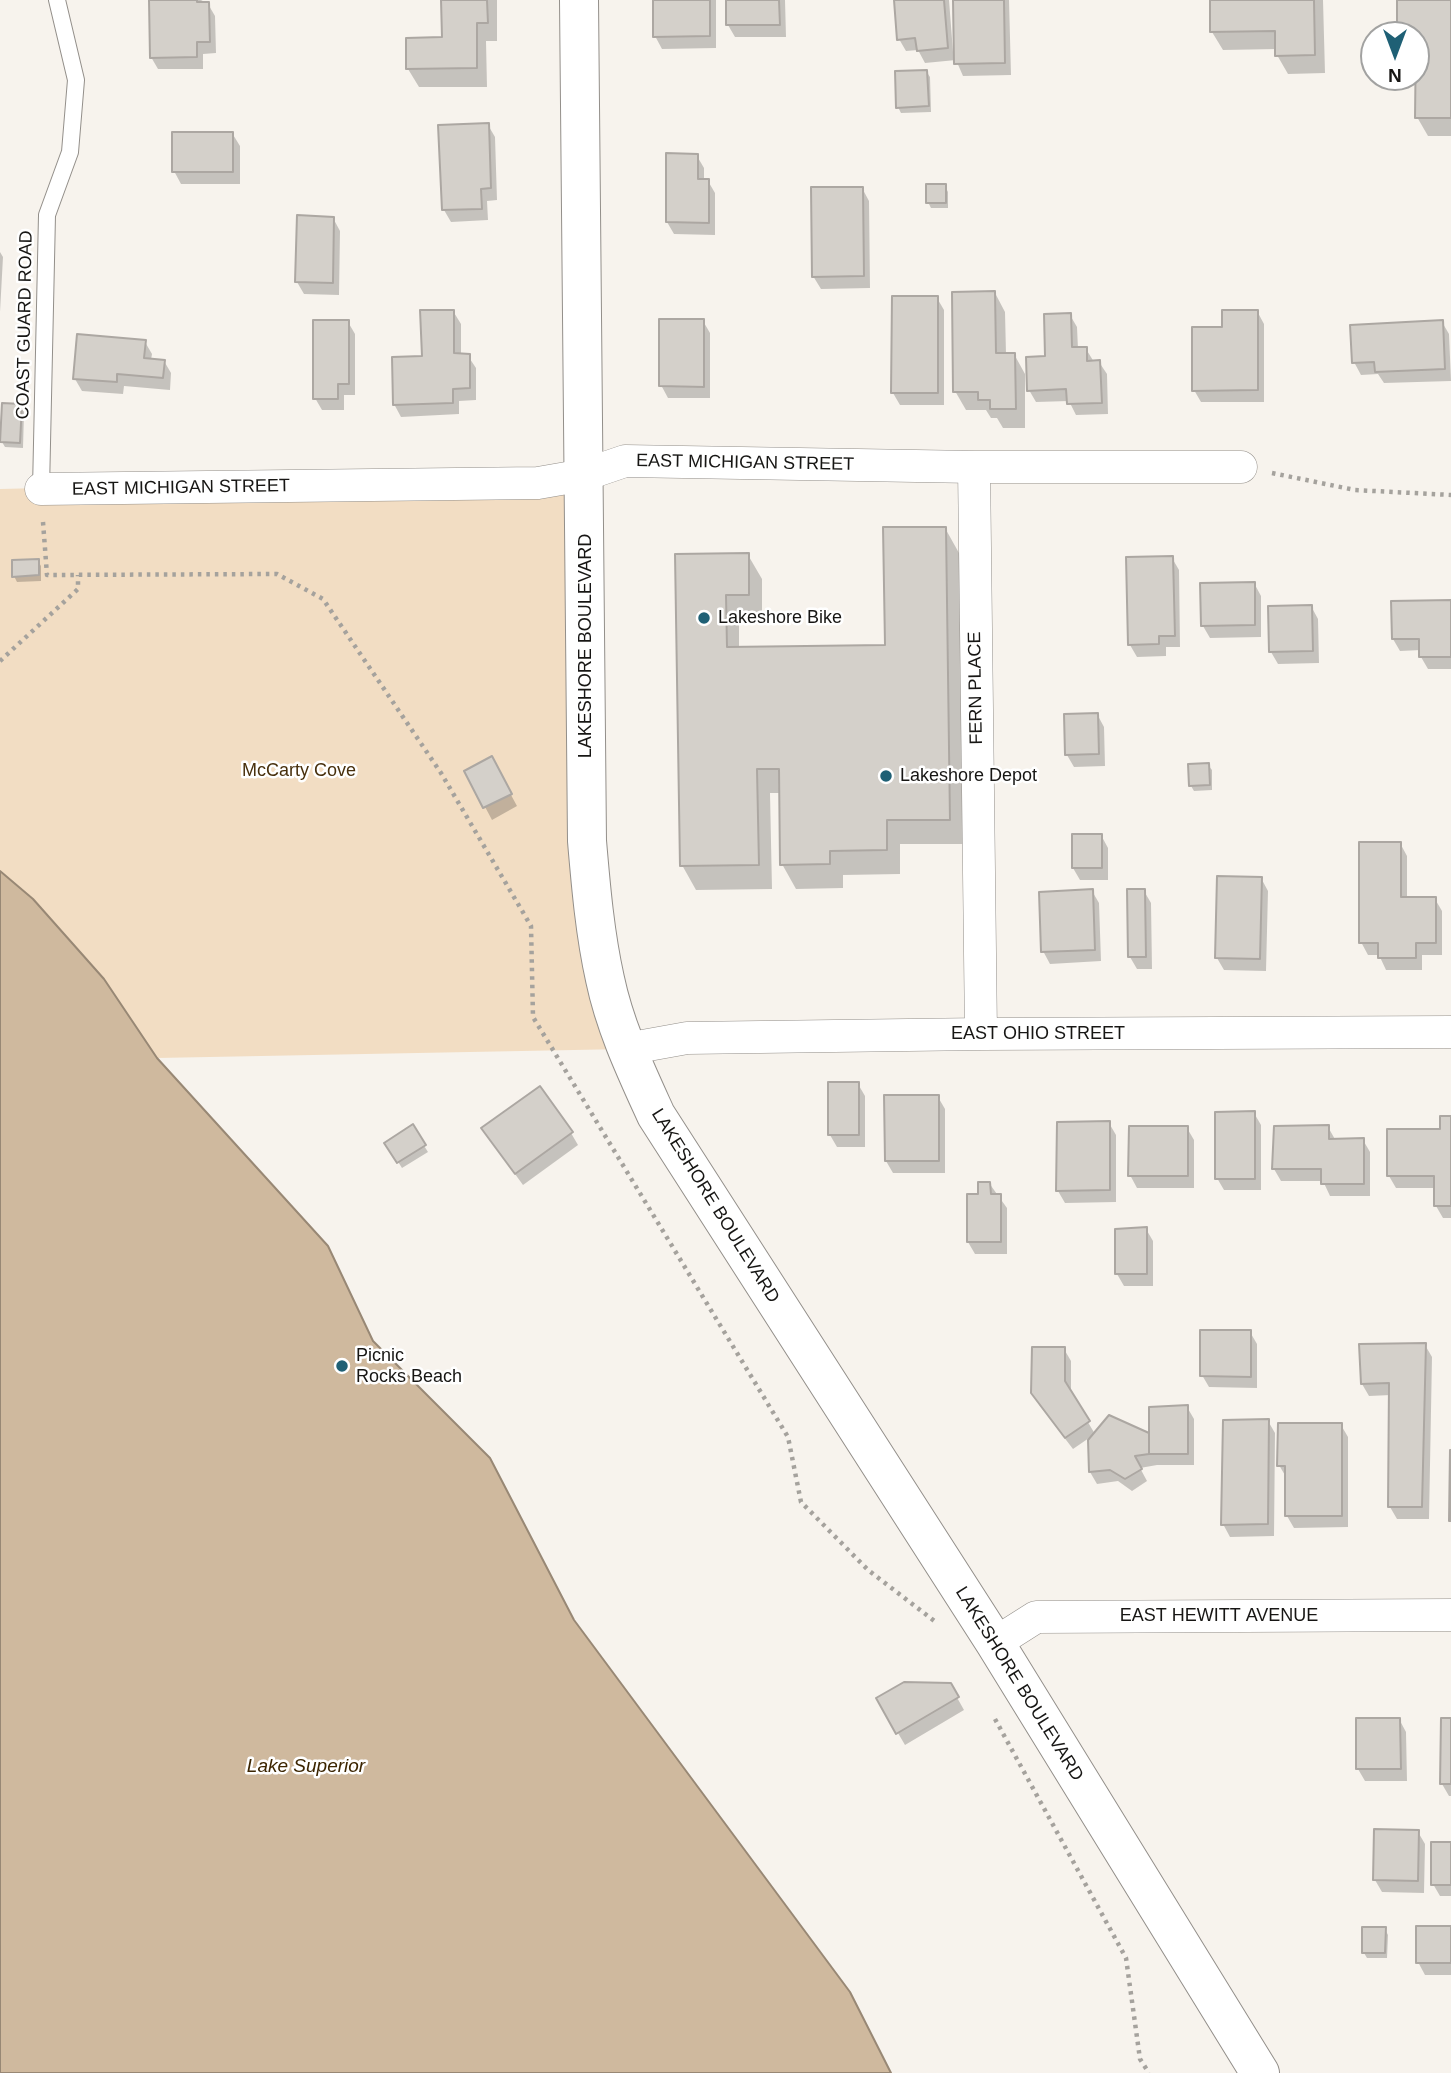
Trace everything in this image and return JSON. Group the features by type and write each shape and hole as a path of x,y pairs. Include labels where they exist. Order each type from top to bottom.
{"street":[{"name":"LAKESHORE BOULEVARD","path":"579,0 587,841 593,914 605,982 626,1049 656,1115 995,1643 1260,2073"},
{"name":"EAST MICHIGAN STREET","path":"41,489 538,483 584,475 625,461 974,467 1241,467"},
{"name":"FERN PLACE","path":"974,467 981,1034"},
{"name":"EAST OHIO STREET","path":"626,1049 687,1038 1451,1032"},
{"name":"EAST HEWITT AVENUE","path":"995,1643 1036,1617 1451,1615"}],"lane":[{"name":"COAST GUARD ROAD","path":"41,489 47,215 70,152 76,80 57,0"}],"path":[{"path":"1241,467 1355,490 1451,495"},
{"path":"41,489 47,575 277,574 323,599 441,773 531,926 533,1017 788,1437 801,1502 868,1570 939,1625"},
{"path":"0,661 78,589 78,575"},
{"path":"992,1713 1126,1958 1140,2059 1149,2073"}],"green space":[{"name":"McCarty Cove","path":"584,475 587,841 626,1049 157,1058 104,979 33,899 0,871 0,489"}],"water":[{"name":"Lake Superior","path":"0,871 33,899 104,979 157,1058 328,1246 373,1341 490,1458 574,1620 850,1992 891,2073 0,2073"}],"building":[{"path":"149,0 209,2 210,42 197,42 197,57 150,58"},
{"path":"441,0 487,0 488,23 477,23 477,68 406,69 406,38 442,37"},
{"path":"653,0 710,0 710,36 653,37"},
{"path":"726,0 779,0 780,25 726,25"},
{"path":"894,0 944,0 948,48 917,51 915,38 897,40"},
{"path":"953,0 1004,0 1005,63 954,64"},
{"path":"1210,0 1314,0 1315,55 1275,56 1275,31 1210,32"},
{"path":"1397,0 1451,0 1451,118 1415,118 1415,91 1430,91 1430,21 1397,21"},
{"path":"927,70 929,106 896,108 895,71"},
{"path":"489,123 491,188 481,189 482,209 442,210 438,125"},
{"path":"172,132 233,132 233,172 172,172"},
{"path":"666,153 698,154 698,179 709,179 709,223 666,222"},
{"path":"926,184 946,184 946,203 926,203"},
{"path":"811,187 863,187 864,276 812,277"},
{"path":"297,215 334,217 333,283 295,282"},
{"path":"995,291 996,353 1015,353 1016,409 990,409 990,400 978,400 978,392 953,392 952,292"},
{"path":"892,296 938,296 938,393 891,393"},
{"path":"420,310 454,310 454,353 470,354 470,388 453,389 453,403 393,405 392,357 422,356"},
{"path":"1222,310 1258,310 1258,390 1192,391 1192,327 1222,327"},
{"path":"1071,313 1072,347 1087,347 1087,361 1100,360 1102,403 1067,404 1066,389 1027,391 1026,357 1045,356 1044,314"},
{"path":"659,319 704,319 704,387 659,386"},
{"path":"313,320 349,320 349,384 338,384 338,399 313,399"},
{"path":"1443,320 1445,369 1375,372 1374,362 1352,363 1350,325"},
{"path":"77,334 146,340 144,358 165,360 163,378 117,374 117,382 73,379"},
{"path":"2,403 22,404 20,443 0,442"},
{"path":"883,527 946,527 950,820 887,820 887,850 830,851 830,864 780,865 779,769 757,769 759,865 680,866 675,554 749,553 749,595 726,595 727,647 885,645"},
{"path":"1173,556 1175,636 1159,636 1159,644 1128,645 1126,557"},
{"path":"39,559 39,575 12,577 12,560"},
{"path":"1255,582 1255,625 1201,626 1200,583"},
{"path":"1451,600 1451,657 1419,657 1419,639 1392,639 1391,601"},
{"path":"1312,605 1313,651 1269,652 1268,606"},
{"path":"1098,713 1099,754 1065,755 1064,714"},
{"path":"492,756 512,794 483,808 464,771"},
{"path":"1209,763 1210,785 1189,786 1188,764"},
{"path":"1072,834 1102,834 1102,868 1072,868"},
{"path":"1359,842 1401,842 1401,897 1436,897 1436,943 1416,943 1416,958 1378,958 1378,943 1359,943"},
{"path":"1217,876 1262,877 1260,959 1215,958"},
{"path":"1093,889 1095,950 1041,952 1039,892"},
{"path":"1127,889 1145,889 1146,957 1128,957"},
{"path":"828,1082 859,1082 859,1135 828,1135"},
{"path":"540,1086 573,1132 515,1174 481,1128"},
{"path":"884,1095 939,1095 939,1161 885,1161"},
{"path":"1255,1111 1255,1179 1215,1179 1215,1112"},
{"path":"1440,1116 1451,1116 1451,1206 1434,1206 1434,1176 1387,1176 1387,1129 1440,1129"},
{"path":"1110,1121 1110,1190 1056,1191 1057,1122"},
{"path":"413,1124 426,1145 397,1163 384,1143"},
{"path":"1329,1125 1329,1139 1364,1138 1364,1184 1321,1184 1321,1169 1272,1169 1274,1126"},
{"path":"1129,1126 1188,1126 1188,1176 1128,1176"},
{"path":"978,1182 990,1182 991,1194 1001,1194 1001,1242 967,1242 967,1194 978,1194"},
{"path":"1147,1227 1147,1274 1115,1274 1115,1229"},
{"path":"1200,1330 1251,1330 1251,1377 1200,1376"},
{"path":"1426,1343 1422,1507 1388,1507 1389,1383 1361,1384 1359,1344"},
{"path":"1032,1347 1065,1347 1065,1381 1090,1421 1065,1438 1031,1393"},
{"path":"1188,1405 1188,1454 1149,1454 1149,1407"},
{"path":"1109,1415 1149,1433 1149,1454 1135,1456 1142,1469 1125,1479 1110,1470 1089,1472 1088,1440"},
{"path":"1269,1419 1268,1524 1221,1525 1223,1420"},
{"path":"1278,1423 1342,1423 1342,1516 1285,1516 1285,1466 1277,1466"},
{"path":"1450,1450 1451,1521 1449,1521"},
{"path":"904,1682 951,1683 959,1697 896,1734 876,1698"},
{"path":"1356,1718 1400,1718 1401,1769 1356,1769"},
{"path":"1441,1718 1451,1718 1451,1784 1440,1784"},
{"path":"1374,1829 1419,1830 1418,1881 1373,1880"},
{"path":"1431,1842 1451,1842 1451,1885 1431,1885"},
{"path":"1416,1926 1451,1926 1451,1963 1416,1963"},
{"path":"1362,1927 1386,1927 1385,1953 1362,1953"}],"place":[{"name":"Lakeshore Bike","path":"704,618"},
{"name":"Lakeshore Depot","path":"886,776"},
{"name":"Picnic Rocks Beach","path":"342,1366"}]}
